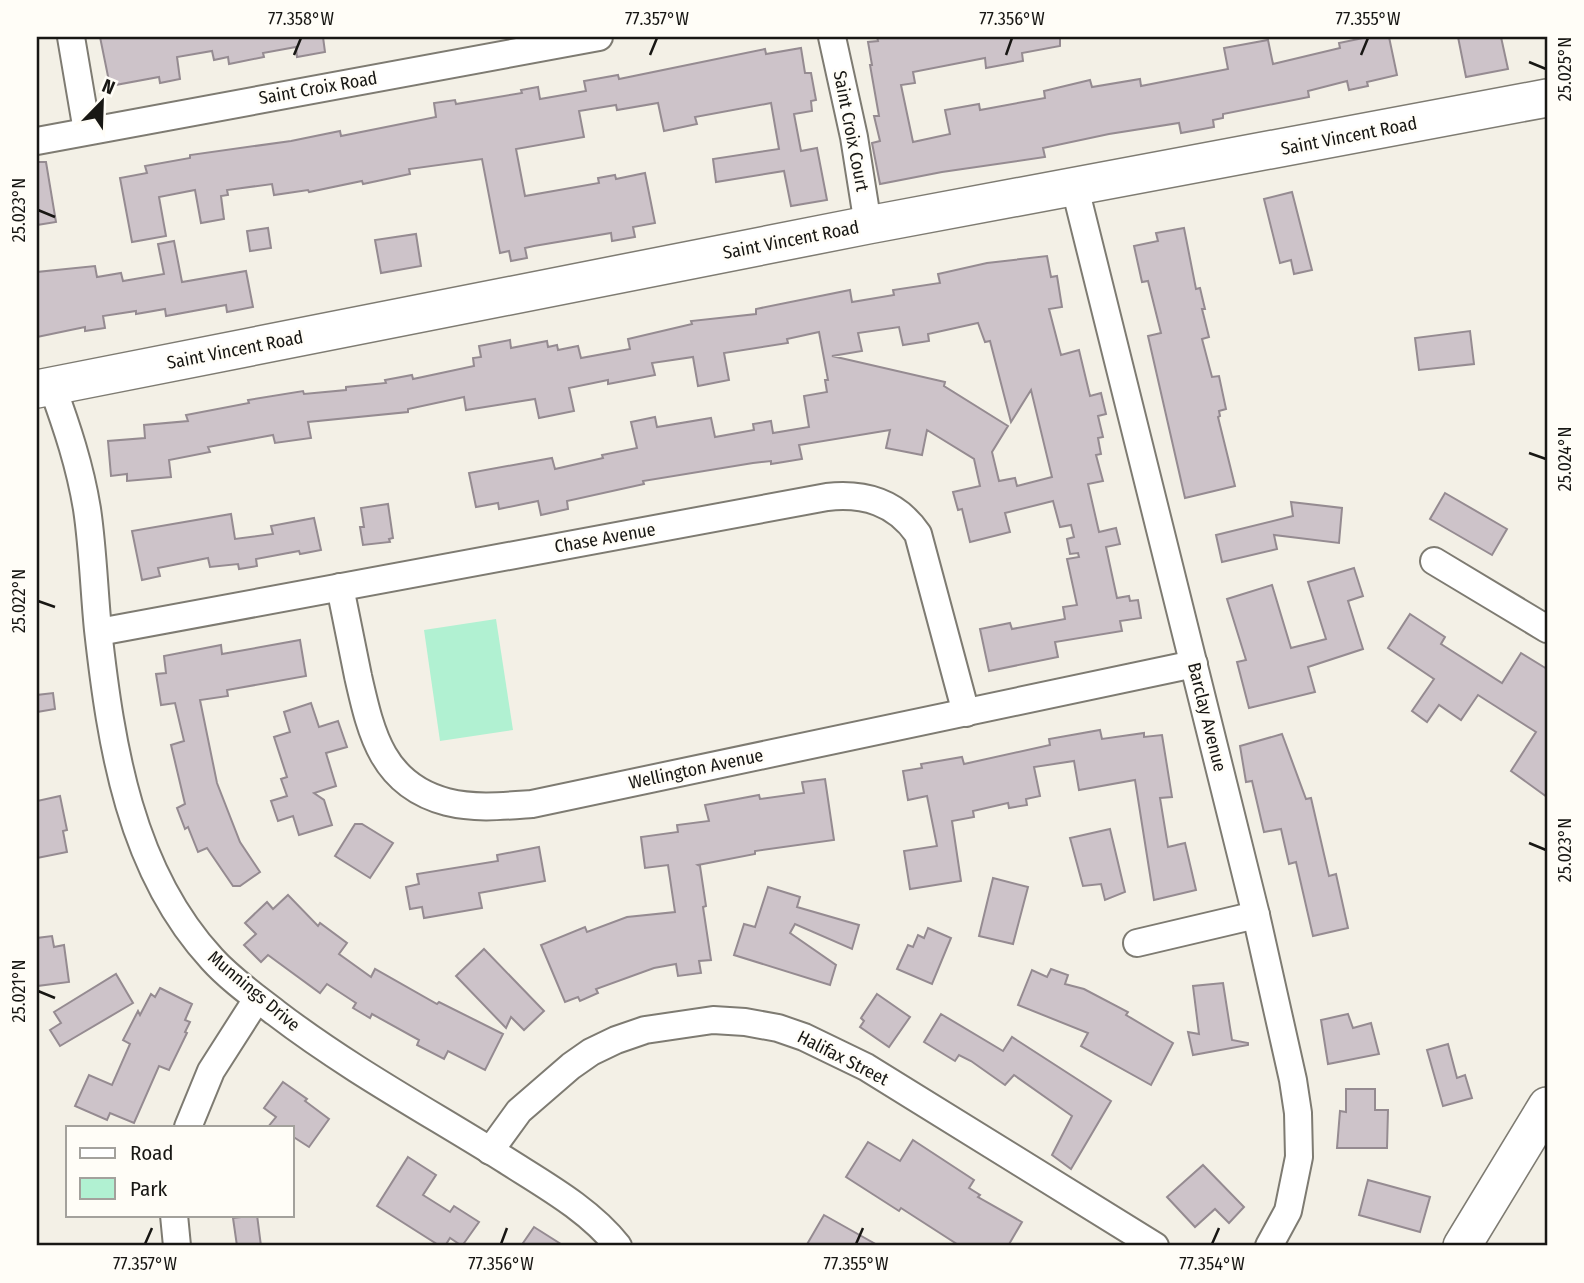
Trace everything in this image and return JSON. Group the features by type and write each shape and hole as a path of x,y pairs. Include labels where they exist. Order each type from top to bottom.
{"street":[{"path":"71,37 86,131"},
{"name":"Saint Croix Road","path":"37,141 599,37"},
{"name":"Saint Croix Court","path":"832,37 868,225"},
{"name":"Saint Vincent Road","path":"44,388 868,225 1547,98"},
{"name":"Barclay Avenue","path":"1075,188 1256,915 1293,1080 1300,1157 1293,1194 1282,1225 1269,1246"},
{"name":"Munnings Drive","path":"44,388 71,435 85,499 113,744 131,814 161,886 184,923 212,960 257,999 325,1049 491,1151 586,1215 618,1246"},
{"name":"Chase Avenue","path":"99,632 827,497 854,496 884,503 899,513 918,534 965,713"},
{"path":"1434,561 1547,629"},
{"name":"Wellington Avenue","path":"340,587 367,716 381,754 404,780 423,793 447,802 486,807 532,804 1194,664"},
{"path":"1137,943 1256,915"},
{"path":"188,1126 211,1071 257,999"},
{"name":"Halifax Street","path":"491,1151 519,1111 591,1052 616,1040 658,1027 713,1020 745,1022 778,1028 804,1037 866,1067 1155,1246"},
{"path":"1462,1246 1547,1106"},
{"path":"174,1216 177,1246"}],"green space":[{"path":"496,619 513,730 440,741 424,630"}],"building":[{"path":"100,37 323,37 325,52 297,57 296,47 263,53 264,57 229,64 228,57 214,60 212,51 177,57 180,79 160,83 159,77 110,86"},
{"path":"877,37 1060,37 1060,46 1022,53 1023,61 986,68 985,58 913,72 915,83 901,85 913,142 950,134 945,110 979,104 980,110 1045,98 1044,91 1090,80 1092,87 1140,79 1141,86 1228,69 1224,48 1268,40 1273,64 1340,48 1339,43 1368,37 1389,37 1397,75 1367,82 1368,86 1349,90 1347,81 1308,91 1309,97 1223,114 1223,118 1213,120 1214,127 1181,133 1179,123 1109,134 1043,148 1045,157 880,184 872,143 880,141 874,116 879,116 868,42 878,41"},
{"path":"1458,37 1501,37 1508,69 1466,77"},
{"path":"801,48 805,73 811,73 816,100 811,101 812,111 794,114 801,151 817,148 827,200 791,206 784,171 716,182 713,159 779,149 771,103 695,117 697,124 664,131 658,103 617,110 616,105 579,111 584,137 516,149 525,196 599,183 598,178 615,175 616,179 645,173 655,223 633,227 635,237 612,241 611,233 534,246 525,248 527,258 511,261 509,251 500,253 482,159 409,169 410,174 309,192 274,195 272,184 227,190 228,195 221,196 224,219 201,223 195,190 159,197 166,236 132,242 120,178 147,173 145,166 190,158 190,155 291,141 340,131 341,136 436,117 434,103 455,100 456,104 522,93 521,90 538,87 540,99 586,91 584,81 618,75 619,79 765,49 766,54"},
{"path":"37,162 46,162 56,222 37,225"},
{"path":"1292,192 1312,270 1294,274 1291,260 1280,263 1264,199"},
{"path":"268,228 271,248 250,251 247,231"},
{"path":"1184,228 1196,289 1200,288 1205,309 1202,309 1209,337 1202,339 1212,377 1219,376 1226,409 1219,411 1218,417 1235,486 1185,498 1148,336 1161,333 1148,281 1142,282 1134,246 1158,241 1156,233"},
{"path":"416,234 421,266 381,273 375,240"},
{"path":"174,241 182,282 246,271 253,307 227,312 226,305 166,316 165,309 136,314 136,311 103,316 105,328 85,331 85,327 37,337 37,272 95,266 97,277 121,273 123,281 164,274 158,244"},
{"path":"1047,256 1051,277 1057,276 1062,307 1049,309 1061,355 1079,350 1090,396 1101,393 1106,414 1098,416 1103,437 1098,438 1101,454 1096,455 1103,481 1088,484 1099,532 1116,528 1120,544 1106,547 1117,598 1129,596 1130,601 1138,600 1141,618 1120,621 1122,631 1055,642 1058,657 989,671 980,629 1010,623 1012,629 1065,619 1063,607 1077,605 1067,559 1079,557 1078,553 1070,554 1067,539 1074,537 1071,525 1060,527 1053,501 1005,513 1010,532 970,542 962,509 958,510 953,492 980,486 974,459 927,430 922,455 886,448 890,430 799,445 802,459 771,464 771,461 753,463 643,481 644,484 567,501 568,509 541,515 538,501 499,509 498,503 476,507 469,473 552,458 555,469 637,448 631,422 655,417 657,427 711,418 715,437 754,430 753,424 771,421 773,433 809,427 804,396 827,392 825,380 828,380 819,332 787,339 788,343 724,353 729,380 698,386 693,357 652,363 655,375 569,388 574,411 539,418 535,399 466,410 464,397 408,409 408,412 308,422 311,438 275,443 273,435 208,447 210,452 169,460 171,477 127,481 127,474 111,476 108,441 145,438 144,425 188,421 186,415 249,403 248,400 303,391 304,394 346,390 346,387 386,383 385,380 412,375 413,379 474,366 473,358 481,357 479,346 510,340 511,348 547,341 548,347 557,345 558,350 578,346 581,358 630,349 628,339 692,324 691,321 756,314 756,309 850,290 852,302 894,295 893,290 940,283 938,274 987,263","holes":["978,323 985,342 990,341 1011,422 1031,390 1052,477 1017,486 1015,478 999,481 992,452 1008,426 944,386 945,382 832,356 862,351 858,333 899,327 903,345 929,341 928,334"]},
{"path":"1470,331 1474,364 1419,370 1415,338"},
{"path":"1445,493 1507,529 1492,555 1430,519"},
{"path":"1291,502 1342,508 1339,543 1274,535 1277,549 1222,562 1216,535 1293,516"},
{"path":"388,504 393,538 389,539 390,542 363,545 361,508"},
{"path":"231,514 235,539 273,534 271,526 314,518 321,550 256,559 257,566 239,569 238,564 210,567 208,558 158,568 160,576 142,580 132,531"},
{"path":"1354,568 1363,596 1348,601 1363,649 1308,667 1315,692 1249,708 1237,662 1246,660 1227,599 1272,585 1291,648 1326,639 1308,582"},
{"path":"1410,614 1445,637 1441,644 1502,683 1521,653 1547,669 1547,797 1511,771 1536,732 1478,695 1461,720 1439,705 1427,722 1412,711 1434,679 1388,648"},
{"path":"300,640 306,676 227,690 228,696 200,700 217,783 240,842 260,872 240,886 233,886 207,848 198,852 177,808 185,804 171,745 184,741 175,703 161,705 156,674 166,673 164,656 221,645 222,654"},
{"path":"53,693 55,709 37,712 37,695"},
{"path":"311,703 319,727 338,721 347,747 326,753 336,786 314,793 324,800 332,825 299,835 293,816 278,821 271,801 287,796 281,779 287,777 274,737 290,732 284,712"},
{"path":"1100,730 1102,739 1144,733 1144,737 1162,735 1172,797 1160,798 1168,847 1185,843 1196,890 1154,900 1135,780 1079,790 1074,761 1034,767 1040,796 1026,799 1027,805 1009,808 1008,803 973,811 974,817 952,821 961,881 910,889 904,851 937,846 927,796 908,800 903,771 922,768 921,764 962,757 964,764 1050,745 1049,739"},
{"path":"1282,734 1306,799 1311,798 1329,876 1336,874 1348,928 1313,936 1296,862 1289,864 1281,829 1264,832 1252,781 1246,782 1240,746"},
{"path":"825,779 834,840 755,851 755,854 698,865 706,906 703,907 711,960 699,961 701,973 678,976 676,964 654,968 596,989 598,993 580,1001 578,997 565,1002 541,945 585,927 587,932 627,917 675,912 668,865 645,868 641,837 678,832 677,825 709,821 705,805 759,795 760,799 804,793 802,782"},
{"path":"60,796 67,830 63,831 67,852 37,858 37,801"},
{"path":"355,824 362,824 393,843 370,878 335,856"},
{"path":"1110,829 1125,892 1105,900 1101,884 1083,886 1070,838"},
{"path":"539,847 545,881 479,893 482,908 424,918 422,907 410,909 406,887 419,884 417,874 498,861 497,855"},
{"path":"993,878 1028,887 1013,944 979,936"},
{"path":"768,887 800,897 797,907 859,925 852,949 795,924 790,933 836,965 830,985 734,955 744,924 755,927"},
{"path":"288,895 318,926 320,923 347,943 339,954 371,977 375,969 437,1004 439,1002 503,1034 485,1070 448,1051 444,1059 417,1045 419,1040 372,1014 370,1018 353,1008 356,1003 327,984 320,993 268,955 261,962 244,945 256,934 245,923 267,902 273,909"},
{"path":"928,928 951,938 932,984 897,969 908,945 913,947 918,935 924,938"},
{"path":"52,936 54,947 64,945 69,982 37,986 37,938"},
{"path":"484,949 544,1011 524,1030 511,1017 506,1028 456,976"},
{"path":"1051,969 1068,975 1065,984 1084,989 1128,1012 1126,1015 1173,1043 1151,1085 1081,1046 1088,1033 1018,1005 1032,970 1047,977"},
{"path":"116,974 133,1003 60,1046 50,1030 61,1023 54,1012"},
{"path":"1223,983 1232,1040 1248,1045 1193,1055 1188,1032 1199,1034 1193,986"},
{"path":"160,988 192,1004 185,1020 190,1022 169,1070 159,1066 134,1123 110,1113 107,1120 75,1106 89,1075 112,1085 130,1044 123,1040 138,1011 140,1015 151,994 155,997"},
{"path":"877,994 910,1017 889,1047 860,1027 864,1021 861,1018"},
{"path":"941,1014 1003,1051 1012,1037 1111,1101 1071,1169 1052,1155 1072,1116 1014,1075 1005,1085 971,1061 959,1055 955,1061 924,1042"},
{"path":"1348,1014 1353,1028 1371,1023 1379,1054 1328,1064 1321,1020"},
{"path":"1448,1044 1457,1078 1465,1075 1472,1098 1443,1106 1427,1050"},
{"path":"283,1082 329,1119 309,1147 294,1137 294,1126 269,1126 276,1117 264,1108"},
{"path":"1346,1089 1375,1089 1375,1110 1388,1110 1387,1148 1337,1148 1340,1111 1346,1112"},
{"path":"913,1140 974,1180 969,1188 980,1195 978,1197 1022,1222 1008,1246 960,1246 846,1177 868,1142 900,1161"},
{"path":"408,1157 436,1175 423,1195 450,1212 454,1206 479,1222 462,1246 450,1238 445,1246 440,1246 377,1206"},
{"path":"1203,1165 1244,1207 1229,1223 1215,1209 1195,1227 1167,1197"},
{"path":"1368,1180 1430,1197 1420,1232 1359,1215"},
{"path":"824,1215 879,1246 806,1246"},
{"path":"257,1216 261,1246 237,1246 233,1218"},
{"path":"534,1227 564,1246 521,1246"}]}
